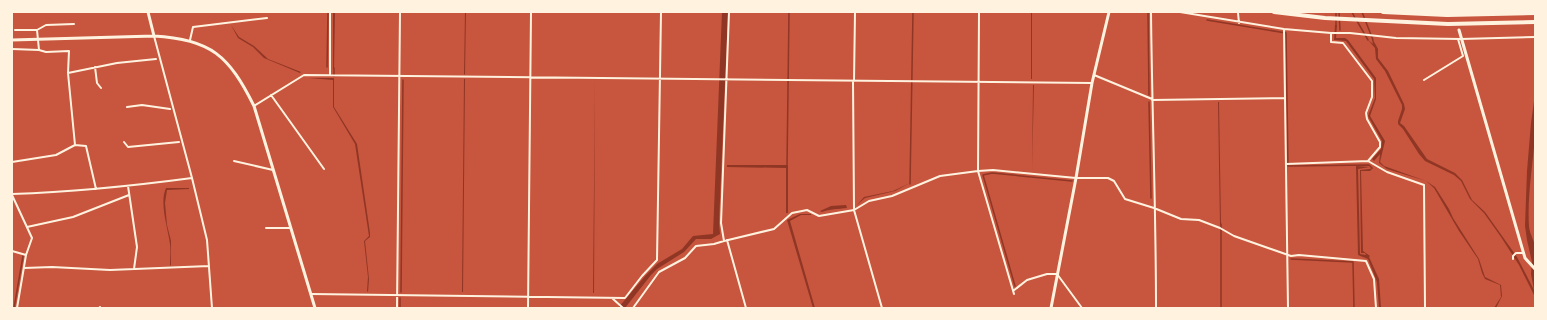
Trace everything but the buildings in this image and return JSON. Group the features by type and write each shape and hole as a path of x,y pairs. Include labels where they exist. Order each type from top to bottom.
{"highway":[{"path":"1274,12 1325,18 1448,24 1535,22"},
{"path":"1383,12 1447,15 1535,13"}],"main road":[{"path":"148,12 154,36"},
{"path":"1051,308 1076,178 1092,83 1109,12"},
{"path":"1459,30 1459,39 1525,258 1535,269"},
{"path":"12,40 154,36 172,37 190,40 220,56 243,84 254,106 315,308"}],"street":[{"path":"330,12 330,75"},
{"path":"397,308 400,12"},
{"path":"528,308 531,12"},
{"path":"311,294 625,298 657,260 661,12"},
{"path":"729,12 721,223 725,241 746,308"},
{"path":"855,12 853,81 854,210 882,308"},
{"path":"979,12 978,171 1014,294"},
{"path":"1152,12 1156,308"},
{"path":"1180,12 1239,23 1284,29 1350,33 1396,38 1459,39 1535,36"},
{"path":"1238,13 1239,23"},
{"path":"190,40 193,27 267,18"},
{"path":"15,30 37,30 46,25 74,24"},
{"path":"1284,29 1288,308"},
{"path":"37,30 39,50"},
{"path":"1331,33 1331,42 1343,42 1372,80 1372,97 1366,113 1367,119 1380,142 1380,147 1368,161"},
{"path":"154,36 207,240 212,308"},
{"path":"1424,80 1463,56 1459,39"},
{"path":"12,49 39,50 46,52 69,51 68,73 75,146"},
{"path":"68,73 117,63 156,59"},
{"path":"95,67 97,83 101,88"},
{"path":"254,106 304,75 1092,83"},
{"path":"1094,75 1152,99 1285,98"},
{"path":"271,95 324,169"},
{"path":"128,107 142,105 170,109"},
{"path":"124,142 128,147 179,142"},
{"path":"12,162 56,155 75,146 86,146 96,189"},
{"path":"234,161 274,170"},
{"path":"1286,164 1368,161 1387,172 1424,185 1426,308"},
{"path":"633,308 659,272 685,258 696,246 714,244 774,228 792,213 807,210 819,216 854,210 869,201 892,196 940,176 993,170 1076,178 1108,178 1114,181 1125,199 1154,208 1181,219 1199,220 1220,228 1234,236 1287,255 1366,261 1374,279 1376,308"},
{"path":"17,308 26,255 32,238 12,195 128,186 192,178"},
{"path":"128,186 137,247 134,269"},
{"path":"28,227 73,217 129,195"},
{"path":"266,228 291,228"},
{"path":"12,251 26,255"},
{"path":"1513,257 1516,253 1524,253"},
{"path":"24,268 52,267 110,270 209,266"},
{"path":"1013,291 1027,280 1046,274 1057,274 1082,308"},
{"path":"612,297 623,308"}],"shaded area":[{"path":"333,12 335,12 334,69 333,69"},
{"path":"465,12 466,12 464,75"},
{"path":"722,12 728,12 719,223 720,234 711,239 696,239 684,252 657,269 625,308 618,308 657,264 682,249 693,236 713,234"},
{"path":"1032,12 1032,79 1031,79"},
{"path":"231,25 239,37 254,46 268,59 301,72 300,73 264,58 253,47 238,38"},
{"path":"1335,25 1337,25 1336,38 1345,38 1348,40 1376,78 1376,99 1370,116 1385,141 1380,162 1384,166 1426,181 1387,169 1379,163 1380,154 1374,161 1372,159 1381,149 1382,141 1368,116 1375,98 1374,79 1346,41 1334,40"},
{"path":"1368,40 1373,44 1373,40 1378,49 1378,58 1388,71 1404,104 1405,109 1400,123 1404,126 1427,159 1455,173 1462,180 1472,200 1485,212 1517,257 1534,290 1531,274 1532,262 1525,226 1527,171 1535,94 1535,130 1529,192 1529,227 1535,248 1535,297 1519,265 1484,213 1470,199 1461,181 1454,175 1425,161 1398,124 1402,105 1385,71 1376,59 1375,48"},
{"path":"309,78 334,78 334,107 357,144 370,233 370,237 365,241 369,279 368,292 364,241 369,236 355,144 333,107 333,80"},
{"path":"464,79 465,79 462,292"},
{"path":"595,81 594,293 593,293"},
{"path":"1033,85 1034,85 1032,170"},
{"path":"1219,102 1221,225 1220,225"},
{"path":"727,165 788,165 788,213 786,213 786,168 727,167"},
{"path":"1356,166 1370,167 1358,169 1360,254 1366,255 1365,253 1361,253 1360,170 1373,168 1370,171 1361,171 1363,251 1370,256 1369,257 1379,279 1381,308 1379,308 1377,282 1368,259 1358,255"},
{"path":"1426,181 1435,187 1449,209 1453,218 1479,259 1485,277 1501,285 1502,296 1496,308 1494,308 1501,297 1500,285 1485,279 1478,259 1459,231 1434,188"},
{"path":"910,183 895,191 865,198 857,205 864,197 893,191"},
{"path":"166,188 189,188 167,190 165,203 167,225 171,241 170,266 170,244 163,201"},
{"path":"846,205 847,208 822,212 820,211 831,206"},
{"path":"800,214 811,215 801,215 790,221 815,308 813,308 787,220"}],"waterway":[{"path":"327,67 328,12"},
{"path":"787,166 789,12"},
{"path":"910,184 913,12"},
{"path":"1148,12 1149,95"},
{"path":"1336,12 1336,26"},
{"path":"1339,12 1340,30"},
{"path":"1352,12 1355,18"},
{"path":"1362,12 1373,40"},
{"path":"1207,20 1286,33 1288,166 1369,165 1372,168"},
{"path":"1357,21 1368,40"},
{"path":"334,68 334,76"},
{"path":"401,292 403,80"},
{"path":"1149,102 1151,198"},
{"path":"1015,286 983,175 992,173 1072,181"},
{"path":"1221,224 1221,308"},
{"path":"14,308 23,256"},
{"path":"1291,259 1353,262 1354,308"},
{"path":"400,298 400,308"}]}
